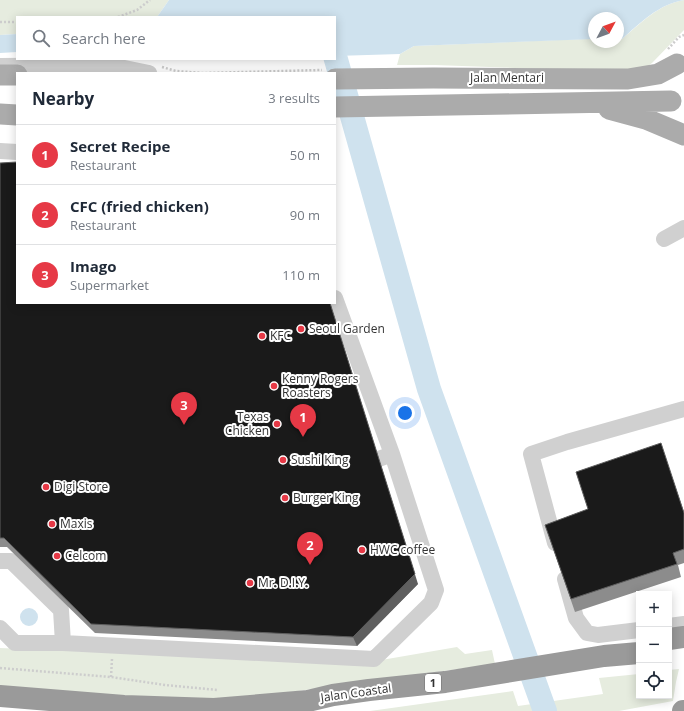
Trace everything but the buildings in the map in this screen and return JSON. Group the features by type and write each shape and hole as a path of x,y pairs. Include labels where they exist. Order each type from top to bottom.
{"highway":[{"path":"672,639 684,637"},
{"path":"672,650 684,649"},
{"name":"Jalan Coastal","path":"0,696 124,706 214,708 308,701 333,695 369,690 445,682 636,650"}],"main road":[{"name":"Jalan Mentari","path":"336,79 628,79 658,74 681,60"},
{"path":"681,60 673,73 670,82 671,100 674,110 684,121"},
{"path":"0,75 16,75"},
{"name":"Jalan Mentari","path":"336,108 671,100"},
{"path":"585,103 646,119 684,135"},
{"path":"0,114 16,115"}],"lane":[{"path":"0,66 110,65 155,70"},
{"path":"0,151 16,152"},
{"path":"664,240 684,228"},
{"path":"0,628 15,643 63,643 374,659 431,603 436,590 392,454 357,377 336,302"},
{"path":"636,630 598,636 588,633 576,618 531,454 567,442 684,409"},
{"path":"347,471 392,454"},
{"path":"0,561 11,561 61,610 63,643"},
{"path":"672,626 684,624"}],"path":[{"path":"121,16 137,10 150,0"},
{"path":"0,22 16,22"},
{"path":"155,70 233,72"},
{"path":"111,677 112,658"},
{"path":"0,668 111,677 165,685 219,690"}],"shaded area":[{"path":"0,0 169,0 158,16 16,16 16,34 0,35"},
{"path":"684,0 684,30 652,63 645,68 634,70 544,69 397,65 400,54 414,46 588,39 588,48 624,48 624,37 658,10 675,2"},
{"path":"457,647 465,654 492,650 495,664 232,700 0,691 0,648 364,663"},
{"path":"679,669 673,701 619,711 370,711 513,691 518,706 603,694 599,678 636,674 636,699 672,699 672,670"}],"water":[{"path":"169,0 684,0 675,2 658,10 624,37 624,12 588,12 588,39 414,46 400,54 336,56 336,16 158,16"},
{"path":"16,34 16,52 0,53 0,35"},
{"path":"25,608 33,608 38,613 36,624 33,626 25,626 20,621 20,613"}],"waterway":[{"path":"336,60 429,389 545,711"}],"place":[{"name":"Seoul Garden","path":"301,329"},
{"name":"KFC","path":"262,336"},
{"name":"Kenny Rogers Roasters","path":"274,386"},
{"name":"Texas Chicken","path":"277,424"},
{"name":"Imago","path":"184,425"},
{"name":"Secret Recipe","path":"303,437"},
{"name":"Sushi King","path":"283,460"},
{"name":"Digi Store","path":"46,487"},
{"name":"Burger King","path":"285,498"},
{"name":"Maxis","path":"52,524"},
{"name":"HWC coffee","path":"362,550"},
{"name":"Celcom","path":"57,556"},
{"name":"CFC (fried chicken)","path":"310,565"},
{"name":"Mr. D.I.Y.","path":"250,583"}]}
